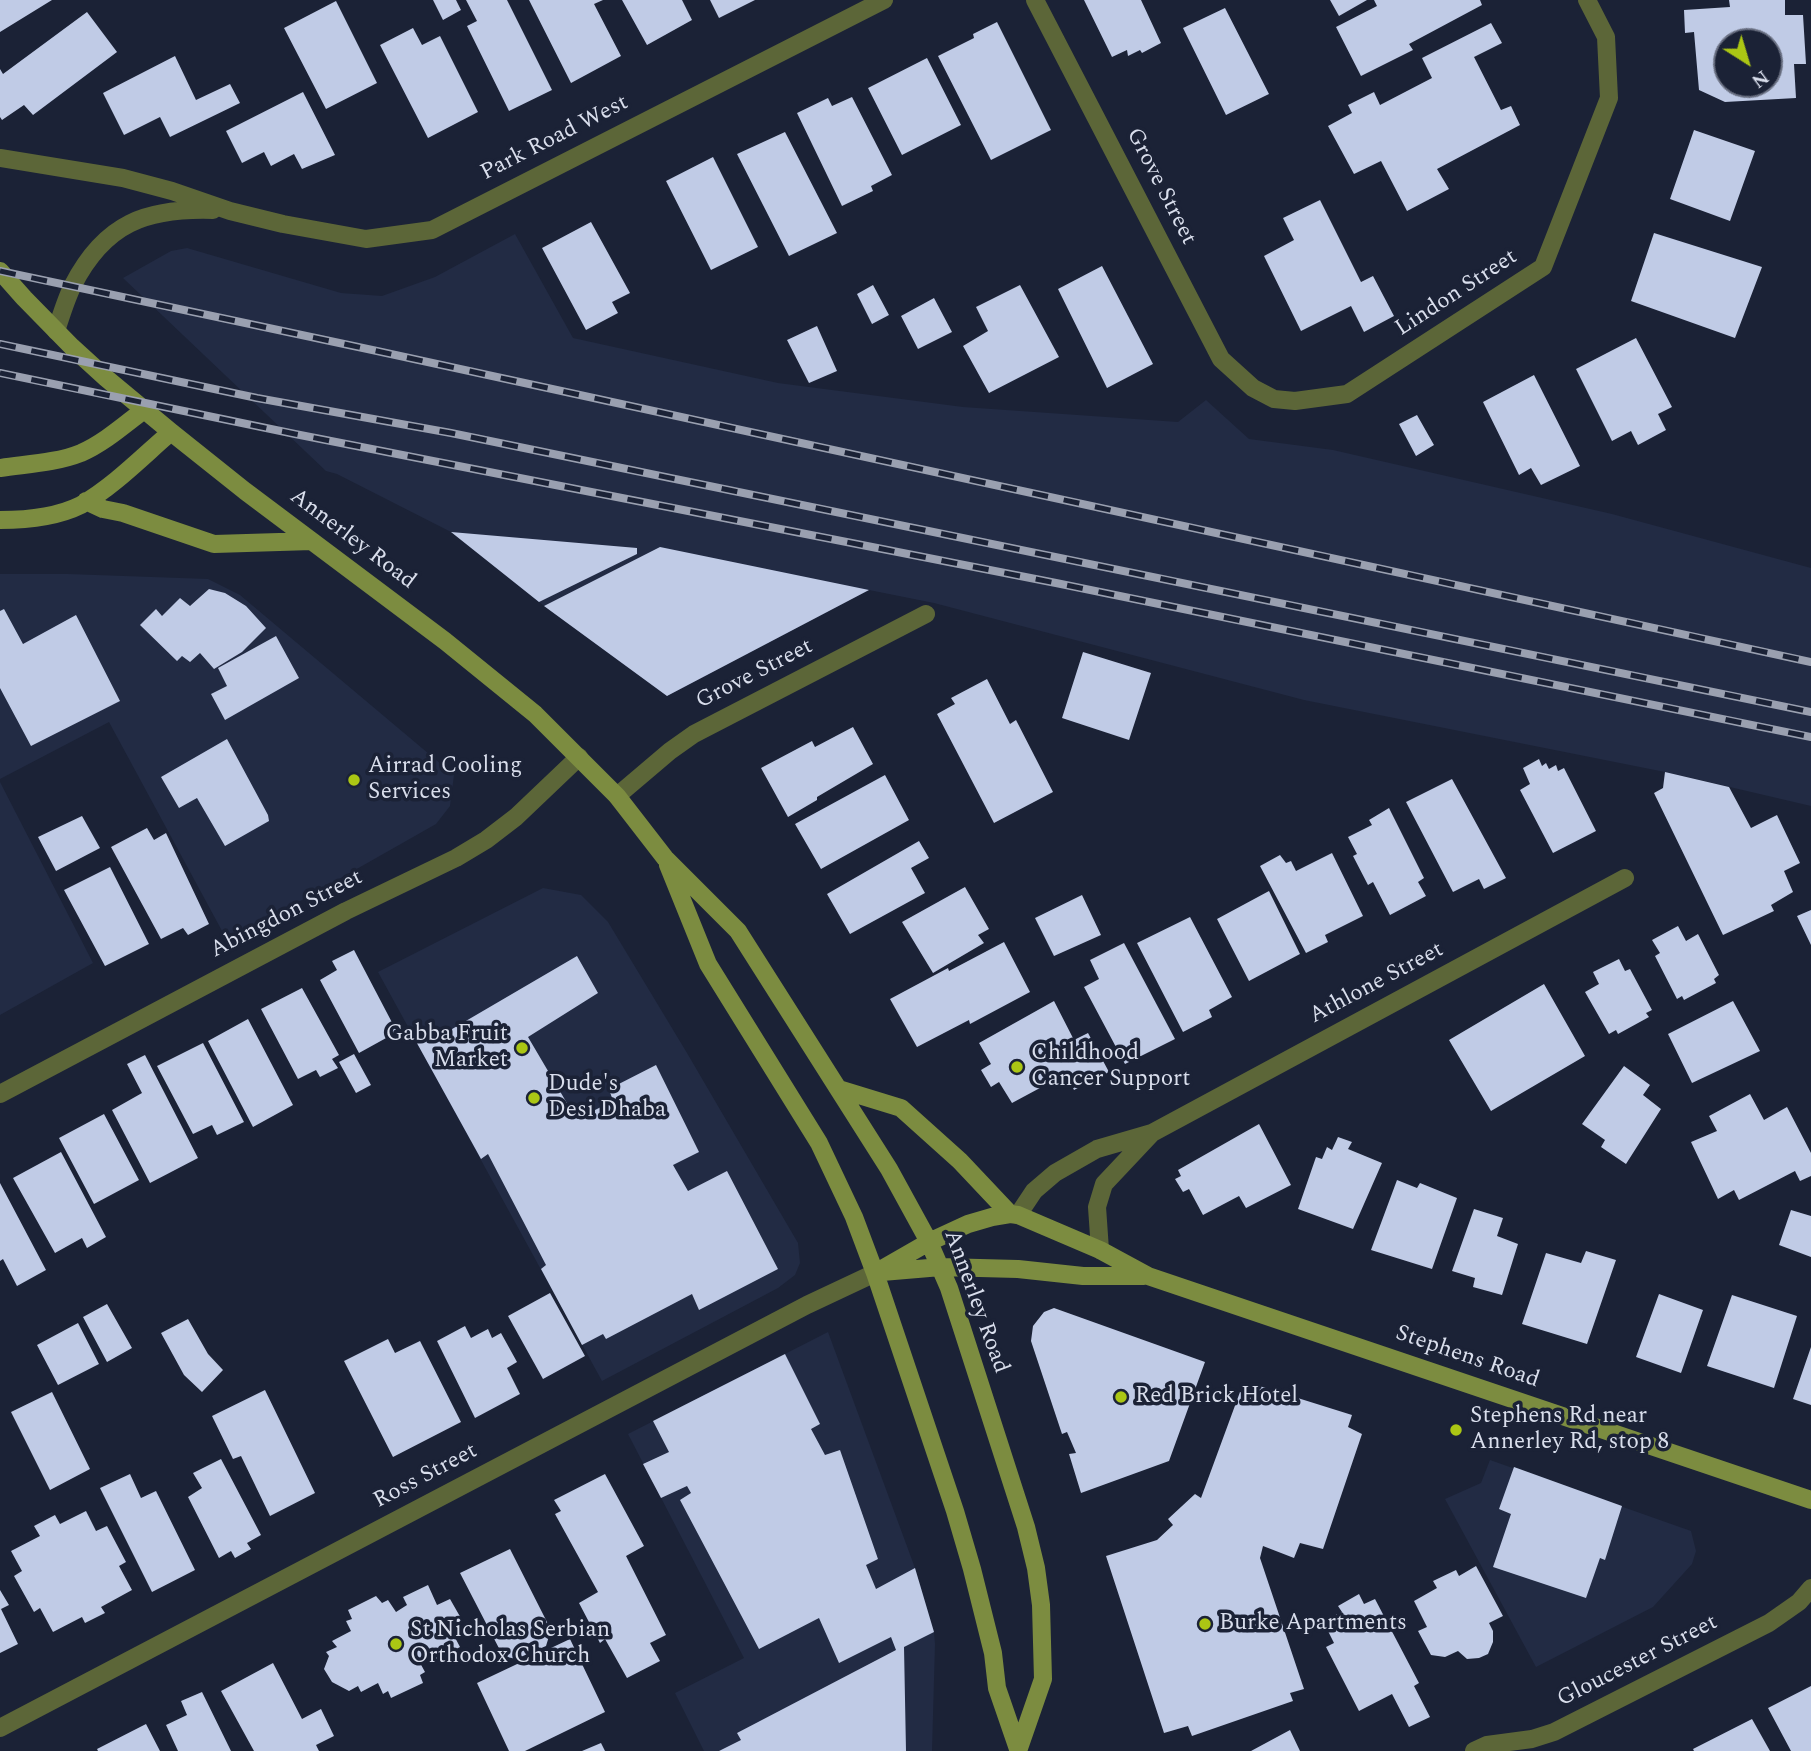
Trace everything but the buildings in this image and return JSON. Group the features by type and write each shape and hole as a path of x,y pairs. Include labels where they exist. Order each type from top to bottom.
{"main road":[{"name":"Annerley Road","path":"0,271 55,331 144,410 455,649 535,714 617,796 665,858 738,931 889,1169 941,1267 1026,1527 1036,1567 1041,1605 1043,1679 1018,1750"},
{"path":"0,468 58,460 79,454 113,434 144,410"},
{"path":"0,520 48,515 86,501 171,432"},
{"path":"86,501 103,509 123,513 214,544 312,541"},
{"name":"Annerley Road","path":"665,858 708,964 819,1143 854,1217 955,1511 993,1653 997,1688 1018,1750"},
{"path":"839,1089 901,1108 1014,1215"},
{"path":"875,1273 929,1242 978,1221 1014,1215"},
{"name":"Stephens Road","path":"1014,1215 1100,1250 1147,1276 1811,1500"},
{"name":"Stephens Road","path":"875,1273 941,1267 1018,1269 1083,1276 1147,1276"}],"street":[{"name":"Park Road West","path":"0,158 123,178 173,191 230,211 282,224 366,239 432,230 884,0"},
{"name":"Grove Street","path":"1035,0 1222,359 1253,388"},
{"name":"Lindon Street","path":"1253,388 1274,399 1295,401 1347,394 1543,267 1609,98 1606,37 1587,0"},
{"name":"Park Road West","path":"55,331 82,270 101,245 118,230 140,219 170,211 230,211"},
{"name":"Grove Street","path":"617,796 670,751 701,730 926,614"},
{"name":"Abingdon Street","path":"0,1094 346,911 456,858 516,817 579,757"},
{"name":"Athlone Street","path":"1014,1215 1034,1191 1055,1173 1097,1149 1152,1133 1625,878"},
{"name":"Athlone Street","path":"1100,1250 1097,1208 1104,1184 1152,1133"},
{"name":"Ross Street","path":"0,1728 807,1305 875,1273"},
{"name":"Gloucester Street","path":"1474,1751 1487,1745 1532,1739 1554,1732 1769,1623 1798,1602 1811,1588"}],"shaded area":[{"path":"515,234 573,338 778,383 963,407 1178,422 1206,400 1249,439 1333,450 1612,514 1811,568 1811,806 1670,773 1304,700 934,603 869,590 667,696 544,606 451,532 337,474 326,471 123,278 171,251 187,248 341,293 382,296 435,277"},
{"path":"0,574 208,579 240,595 454,775 450,806 436,824 228,942 109,722 0,779"},
{"path":"0,782 93,963 0,1015"},
{"path":"543,888 581,895 608,922 798,1243 800,1263 795,1275 778,1288 602,1381 378,972"},
{"path":"828,1332 915,1568 934,1632 932,1751 704,1751 675,1693 744,1658 628,1434"},
{"path":"1490,1460 1691,1531 1696,1551 1692,1564 1653,1607 1536,1667 1445,1499 1481,1483"}],"railway":[{"path":"0,271 1811,662"},
{"path":"0,344 257,398 451,433 1811,712"},
{"path":"0,373 295,434 1056,583 1811,737"}],"place":[{"name":"Airrad Cooling Services","path":"354,780"},
{"name":"Gabba Fruit Market","path":"522,1048"},
{"name":"Childhood Cancer Support","path":"1017,1067"},
{"name":"Dude's Desi Dhaba","path":"534,1098"},
{"name":"Red Brick Hotel","path":"1121,1397"},
{"name":"Stephens Rd near Annerley Rd, stop 8","path":"1456,1430"},
{"name":"Burke Apartments","path":"1205,1624"},
{"name":"St Nicholas Serbian Orthodox Church","path":"396,1644"}]}
